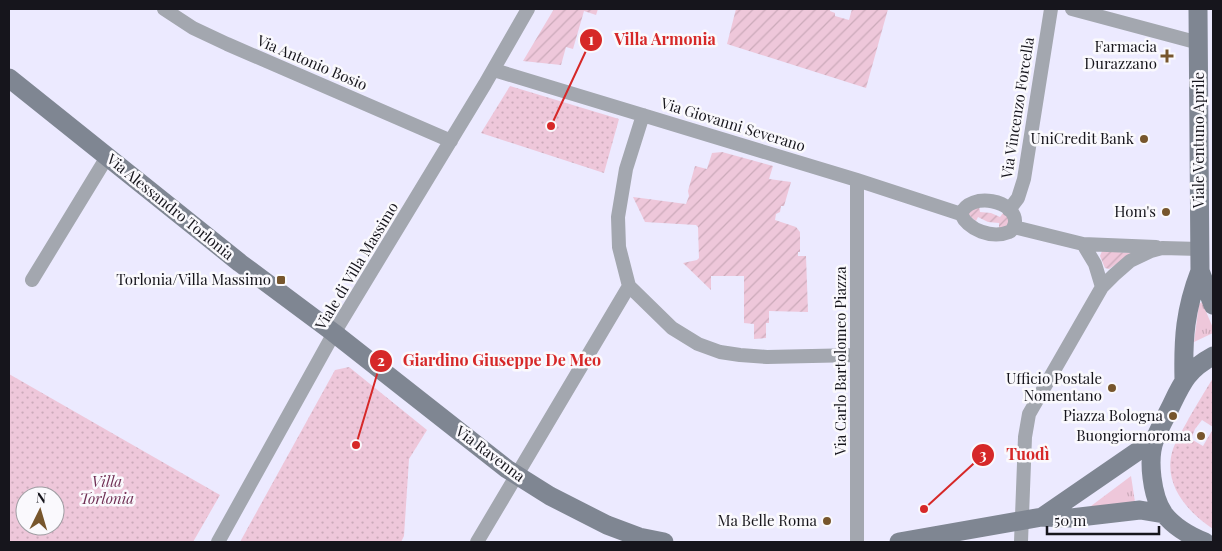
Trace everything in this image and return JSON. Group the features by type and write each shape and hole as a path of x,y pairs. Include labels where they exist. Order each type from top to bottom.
{"street":[{"name":"Via Antonio Bosio","path":"164,9 193,28 226,44 451,141"},
{"name":"Viale di Villa Massimo","path":"218,542 334,333 494,70 528,9"},
{"name":"Via Vincenzo Forcella","path":"1009,210 1020,193 1024,179 1051,9"},
{"path":"1072,9 1199,43"},
{"name":"Viale Ventuno Aprile","path":"1200,271 1199,43 1201,9"},
{"name":"Via Giovanni Severano","path":"494,70 857,180 961,214 969,225 983,232 1002,234 1014,227 1083,244 1150,245 1162,248"},
{"name":"Via Alessandro Torlonia","path":"9,78 240,263 334,333"},
{"path":"643,115 626,169 618,217 619,247 630,286 672,328 692,340 720,352 767,357 857,355"},
{"path":"32,280 107,157"},
{"name":"Via Carlo Bartolomeo Piazza","path":"857,180 857,542"},
{"path":"961,214 966,206 974,201 990,201 1000,204 1009,210 1014,218 1014,227"},
{"path":"1083,244 1095,264 1102,287"},
{"path":"1021,542 1025,437 1030,414 1102,287 1130,261 1141,254 1162,248 1200,249"},
{"path":"1200,271 1213,305"},
{"path":"1184,379 1184,344 1187,312 1200,271"},
{"path":"477,542 630,286"},
{"name":"Via Ravenna","path":"334,333 516,475 550,496 607,526 664,542"},
{"path":"1205,542 1183,536 1164,514 1152,482 1152,455 1154,440 1184,379 1213,356"},
{"path":"1042,517 1154,440"},
{"path":"899,542 1042,517 1056,519 1071,518 1140,510 1164,514"}],"green space":[{"path":"554,9 598,9 596,15 584,11 573,49 566,47 561,65 523,61"},
{"path":"736,9 830,9 830,11 835,13 835,16 849,20 852,9 888,9 866,88 727,44"},
{"path":"510,86 619,119 604,173 481,133"},
{"path":"722,152 773,166 769,179 791,182 784,206 781,206 775,220 796,227 800,232 800,252 798,252 798,256 806,256 808,312 769,311 769,323 766,323 766,338 754,339 754,324 744,323 744,276 711,276 711,290 683,263 699,258 698,227 696,225 645,222 633,197 686,204 695,166 707,169 712,153"},
{"path":"979,206 980,212 991,213 1000,217 1003,213 1008,216 1010,225 999,228 999,223 988,222 978,217 976,221 966,213"},
{"path":"1102,251 1133,253 1109,269 1105,268 1100,256"},
{"path":"1202,302 1213,328 1213,333 1194,342 1199,304"},
{"path":"349,367 427,430 409,459 404,536 401,542 240,542 335,370"},
{"name":"Villa Torlonia","path":"9,374 220,495 193,542 9,542"},
{"path":"1213,378 1213,427 1202,420 1195,429 1191,439 1203,446 1213,429 1213,529 1194,514 1179,495 1174,485 1170,461 1176,441"},
{"path":"1131,476 1135,502 1087,509"}],"place":[{"name":"Farmacia Durazzano","path":"1167,56"},
{"name":"Villa Armonia","path":"551,126"},
{"name":"UniCredit Bank","path":"1144,139"},
{"name":"Hom's","path":"1166,212"},
{"name":"Torlonia/Villa Massimo","path":"281,280"},
{"name":"Ufficio Postale Nomentano","path":"1112,388"},
{"name":"Piazza Bologna","path":"1173,416"},
{"name":"Buongiornoroma","path":"1201,436"},
{"name":"Giardino Giuseppe De Meo","path":"356,445"},
{"name":"Tuodì","path":"924,509"},
{"name":"Ma Belle Roma","path":"827,521"}]}
